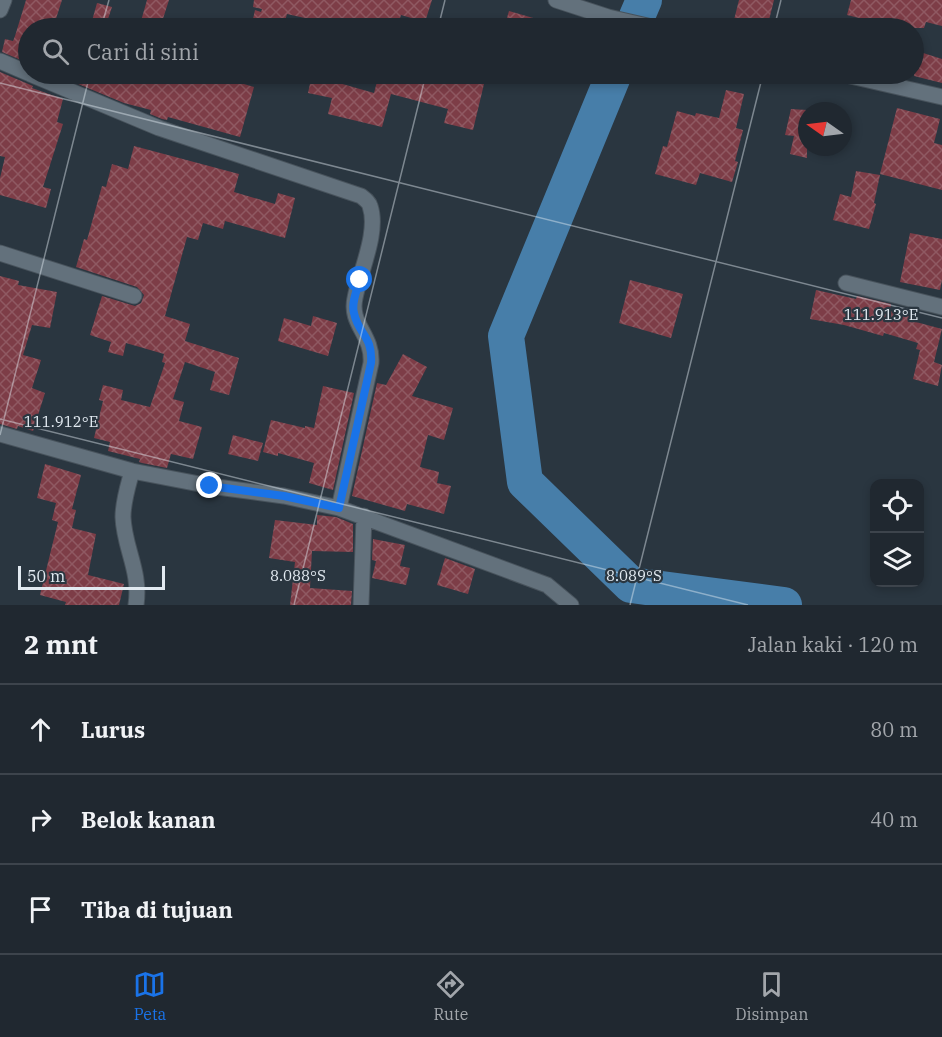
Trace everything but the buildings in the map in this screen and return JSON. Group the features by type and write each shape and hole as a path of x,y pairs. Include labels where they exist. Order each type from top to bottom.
{"street":[{"path":"0,10 4,0"},
{"path":"556,0 612,18"},
{"path":"0,61 18,68"},
{"path":"55,84 159,128 361,196 370,204 372,217 369,245 353,312 372,351 371,363 339,508"},
{"path":"884,84 942,98"},
{"path":"0,253 134,296"},
{"path":"846,283 942,307"},
{"path":"0,434 132,471 210,486 284,496 339,508 547,585 571,605"},
{"path":"132,471 124,500 123,519 136,574 136,605"},
{"path":"361,605 364,516"}],"waterway":[{"path":"636,18 644,0"},
{"path":"610,84 506,336 525,482 631,585 784,605"}],"route":[{"path":"210,486 284,496 339,508 371,363 372,351 353,312 360,280"}]}
